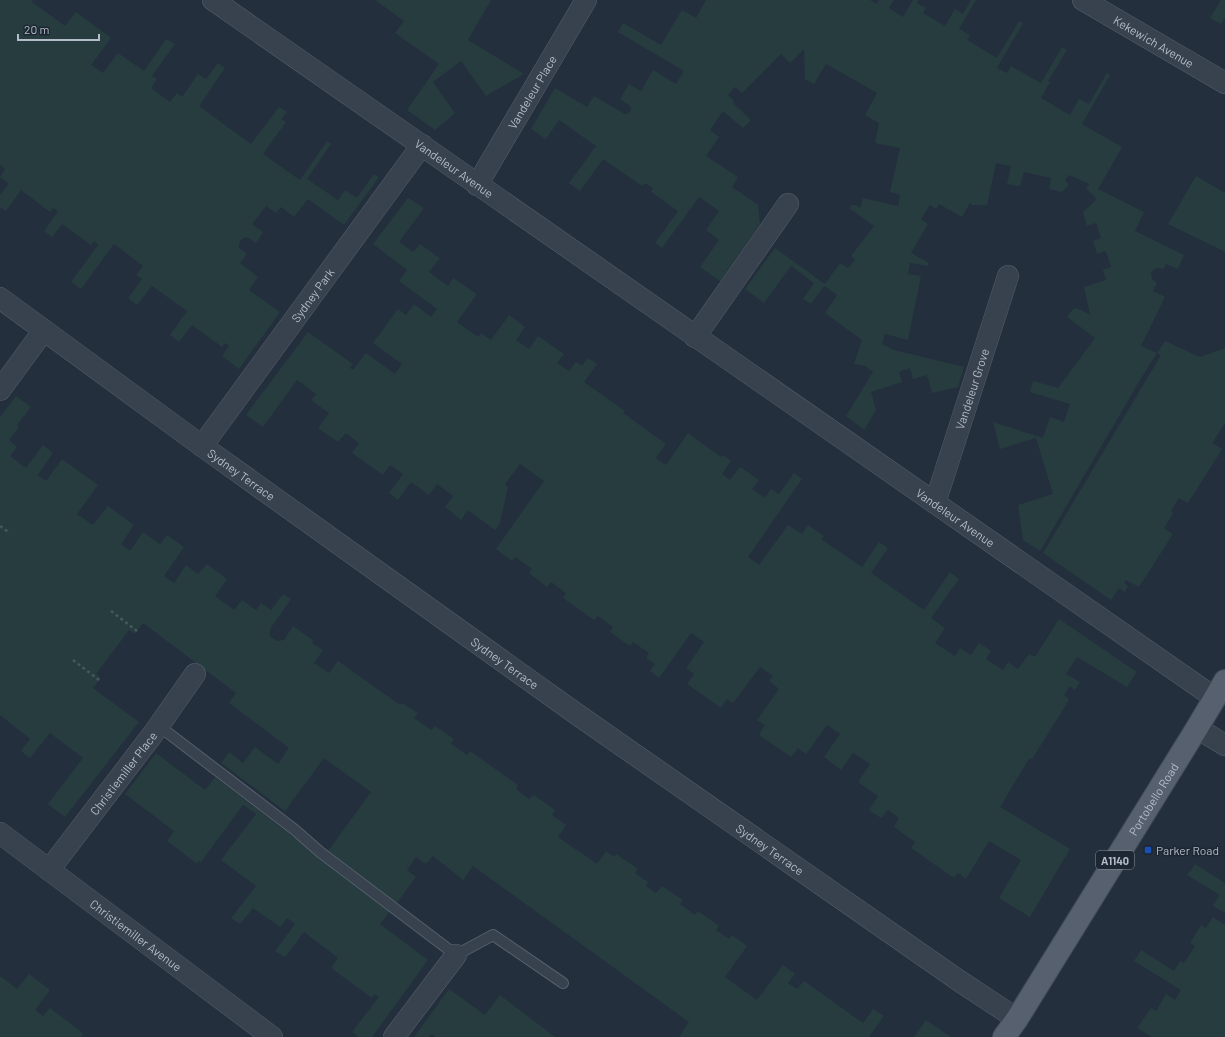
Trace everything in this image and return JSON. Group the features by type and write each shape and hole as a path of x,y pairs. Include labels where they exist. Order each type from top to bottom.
{"main road":[{"name":"Portobello Road","path":"1004,1037 1017,1019 1220,690"}],"street":[{"name":"Vandeleur Avenue","path":"213,0 935,503 1220,690"},
{"name":"Vandeleur Place","path":"477,185 586,0"},
{"name":"Kekewich Avenue","path":"1083,0 1225,83"},
{"name":"Sydney Park","path":"202,446 422,145"},
{"path":"695,337 788,204"},
{"name":"Vandeleur Grove","path":"935,503 1008,276"},
{"name":"Sydney Terrace","path":"0,298 202,446 578,715 952,976 1017,1019"},
{"path":"0,390 44,330"},
{"name":"Christiemiller Place","path":"49,870 159,726 195,674"},
{"path":"1197,728 1225,745"},
{"name":"Christiemiller Avenue","path":"0,833 272,1037"},
{"path":"394,1037 456,954"}],"lane":[{"path":"159,726 286,823 320,852 456,954 493,935 563,983"}],"path":[{"path":"0,526 10,533"},
{"path":"111,611 137,631"},
{"path":"73,660 99,680"}],"green space":[{"path":"0,0 33,0 32,2 65,26 76,12 111,38 91,65 103,73 118,53 144,71 166,39 175,44 152,76 157,79 151,88 170,102 177,93 182,97 198,74 206,79 218,63 225,68 199,106 251,144 279,107 287,112 281,119 286,122 263,154 300,180 327,141 331,144 307,179 338,200 345,190 357,198 374,174 379,177 344,225 308,199 294,217 281,207 276,213 266,206 252,224 263,232 256,243 247,237 241,241 239,248 247,254 240,263 258,277 249,290 280,312 239,369 222,356 229,346 225,343 222,347 192,325 179,342 170,335 187,311 152,286 137,305 128,298 142,279 136,275 143,266 114,244 81,289 71,282 98,245 94,241 91,245 62,224 52,237 44,231 58,211 53,208 50,212 21,190 6,211 0,207 0,195 9,184 0,177 5,169 0,165"},
{"path":"375,0 491,0 468,40 524,74 486,96 461,61 433,82 455,113 435,130 407,110 439,64 395,33 404,21"},
{"path":"706,0 870,0 876,4 879,0 894,0 889,8 903,17 913,0 918,0 917,3 926,8 923,13 945,26 955,9 963,14 971,0 976,0 959,29 970,35 967,40 997,58 1019,21 1023,23 997,68 1007,73 1011,66 1041,83 1062,47 1067,50 1048,81 1050,82 1041,98 1070,115 1079,99 1089,104 1107,73 1110,75 1082,124 1122,147 1098,189 1144,212 1135,231 1184,255 1178,269 1166,264 1164,269 1156,268 1151,273 1152,279 1157,283 1153,291 1165,297 1141,346 1157,353 1040,551 1023,540 1018,505 1053,494 1036,438 1000,449 993,422 1043,438 1050,417 1064,422 1070,404 1030,392 1033,381 1058,388 1095,338 1067,317 1074,308 1090,315 1084,287 1106,280 1103,270 1111,267 1106,251 1097,254 1093,241 1101,238 1096,223 1087,226 1083,212 1097,199 1086,188 1089,184 1069,175 1065,180 1069,185 1062,192 1049,189 1051,178 1024,172 1020,186 1007,184 1011,166 996,163 987,205 972,205 970,203 962,217 939,204 936,209 930,205 921,219 928,224 911,253 929,263 928,266 910,263 908,274 921,276 908,340 885,334 882,344 894,350 964,367 958,387 932,393 927,375 913,379 910,368 899,372 902,382 871,392 876,410 864,430 846,416 873,372 865,366 854,364 862,340 825,313 837,295 824,286 811,304 803,299 814,283 791,266 764,303 745,289 775,248 825,284 840,263 848,268 855,260 851,256 874,226 849,208 852,205 855,205 860,208 863,198 898,206 900,195 890,192 900,148 875,143 879,123 865,115 877,93 826,64 814,84 805,79 804,49 790,63 781,54 742,93 735,87 728,95 734,101 733,103 751,120 743,128 723,111 710,130 719,137 706,156 738,177 732,187 758,205 760,224 720,281 700,267 719,240 706,230 719,211 699,197 662,248 655,243 678,211 651,192 653,188 645,183 642,186 603,159 580,191 569,183 596,146 559,120 546,139 531,129 555,88 587,107 594,96 625,114 629,113 631,109 630,106 620,99 629,84 641,91 653,70 676,84 684,71 618,32 623,23 661,45 682,10 696,18"},
{"path":"1221,0 1225,0 1225,17 1221,24 1210,18"},
{"path":"1196,176 1225,193 1225,252 1168,224"},
{"path":"408,198 424,208 399,242 413,252 420,244 440,258 429,272 448,286 453,278 477,294 457,322 478,337 481,333 491,340 509,315 525,327 516,340 529,349 538,336 564,354 557,363 569,371 576,362 582,366 588,358 597,364 584,382 625,411 623,413 666,444 656,458 666,465 688,433 721,457 723,455 731,461 722,474 730,480 740,467 759,480 752,489 765,498 771,489 779,494 794,473 802,479 748,557 759,565 788,525 802,534 808,525 824,536 821,539 862,567 879,542 888,548 871,573 924,610 950,572 959,579 931,618 945,628 935,643 955,656 960,648 971,655 979,643 991,651 986,659 1003,670 1008,662 1018,669 1029,654 1035,657 1059,619 1137,672 1127,687 1077,657 1066,674 1080,682 1075,690 1070,686 1064,695 1069,699 1066,705 1032,759 1030,758 1027,762 1000,807 1070,849 1030,917 999,898 1021,860 989,841 966,879 958,873 954,878 911,848 915,842 894,827 899,818 888,810 881,818 869,810 878,796 858,782 870,764 853,753 841,770 824,757 840,734 827,725 806,754 798,748 791,757 759,735 765,725 757,720 779,689 769,681 773,676 760,667 733,703 727,699 721,708 687,684 694,674 686,668 704,642 691,633 659,678 650,671 655,664 646,658 649,653 633,642 630,646 610,632 613,627 598,616 594,620 563,598 566,593 551,582 547,587 529,573 532,569 515,557 512,561 496,549 544,481 520,464 505,484 508,487 500,523 495,530 468,510 461,520 445,507 453,496 437,484 429,495 411,482 398,500 389,493 403,474 390,465 383,475 352,453 359,443 346,433 338,442 318,428 329,413 311,400 316,394 297,380 263,427 246,415 308,332 353,364 350,368 353,370 366,353 395,374 402,364 373,343 398,309 406,315 414,304 431,317 437,309 399,281 407,270 373,244"},
{"path":"1165,341 1200,357 1225,348 1225,423 1212,443 1222,449 1188,503 1179,498 1171,511 1173,513 1164,528 1173,534 1139,587 1126,580 1124,583 1128,586 1125,592 1119,588 1111,600 1043,553 1161,355 1157,353"},
{"path":"16,396 31,407 17,425 19,427 9,440 17,447 10,456 26,468 43,445 53,453 38,475 46,481 62,459 98,485 77,514 93,525 108,506 134,525 121,544 130,551 143,532 160,544 167,535 184,547 164,576 174,583 186,565 198,574 207,564 227,579 215,596 234,610 242,600 256,610 261,603 271,610 283,594 291,599 270,629 270,636 277,641 284,640 293,626 313,640 312,643 323,650 314,663 329,673 338,661 400,705 402,703 418,713 414,718 431,730 435,726 454,739 451,744 467,755 470,751 518,785 516,789 529,799 534,795 555,810 552,815 566,825 558,837 563,841 597,864 606,851 614,857 616,854 638,869 635,873 648,882 646,886 656,893 662,886 683,900 680,904 695,915 698,911 719,926 716,930 729,939 732,935 747,946 725,977 757,1000 783,965 795,974 788,983 797,989 804,981 863,1023 873,1009 884,1016 869,1037 679,1037 689,1022 473,866 463,880 433,856 426,864 416,857 407,870 416,877 396,904 328,851 371,792 324,758 285,811 221,763 229,752 243,763 255,747 278,764 289,748 229,703 236,693 143,623 135,634 129,630 96,674 101,678 93,688 139,722 65,817 48,804 83,758 50,733 30,758 21,751 30,739 0,715 0,417"},
{"path":"156,753 205,790 215,777 390,911 380,924 428,960 372,1037 358,1037 352,1032 379,997 374,994 372,998 331,968 338,958 304,932 285,957 275,951 295,924 287,918 280,927 253,908 240,924 231,918 256,886 221,860 256,814 243,805 201,862 199,861 196,863 167,841 174,831 125,794"},
{"path":"1195,864 1225,883 1225,913 1213,906 1220,895 1187,875"},
{"path":"1213,917 1225,925 1225,1037 1152,1037 1137,1028 1151,1008 1156,1011 1166,994 1175,1000 1181,990 1134,961 1141,950 1174,971 1180,961 1184,963 1195,946 1190,943 1201,925 1206,928"},
{"path":"29,974 50,990 35,1010 43,1016 50,1008 80,1031 83,1034 81,1037 0,1037 0,976 17,989"},
{"path":"449,989 485,1015 500,995 555,1037 435,1037 432,1034 429,1037 414,1037"},
{"path":"926,1020 951,1037 914,1037"}],"place":[{"name":"Parker Road","path":"1148,850"}]}
